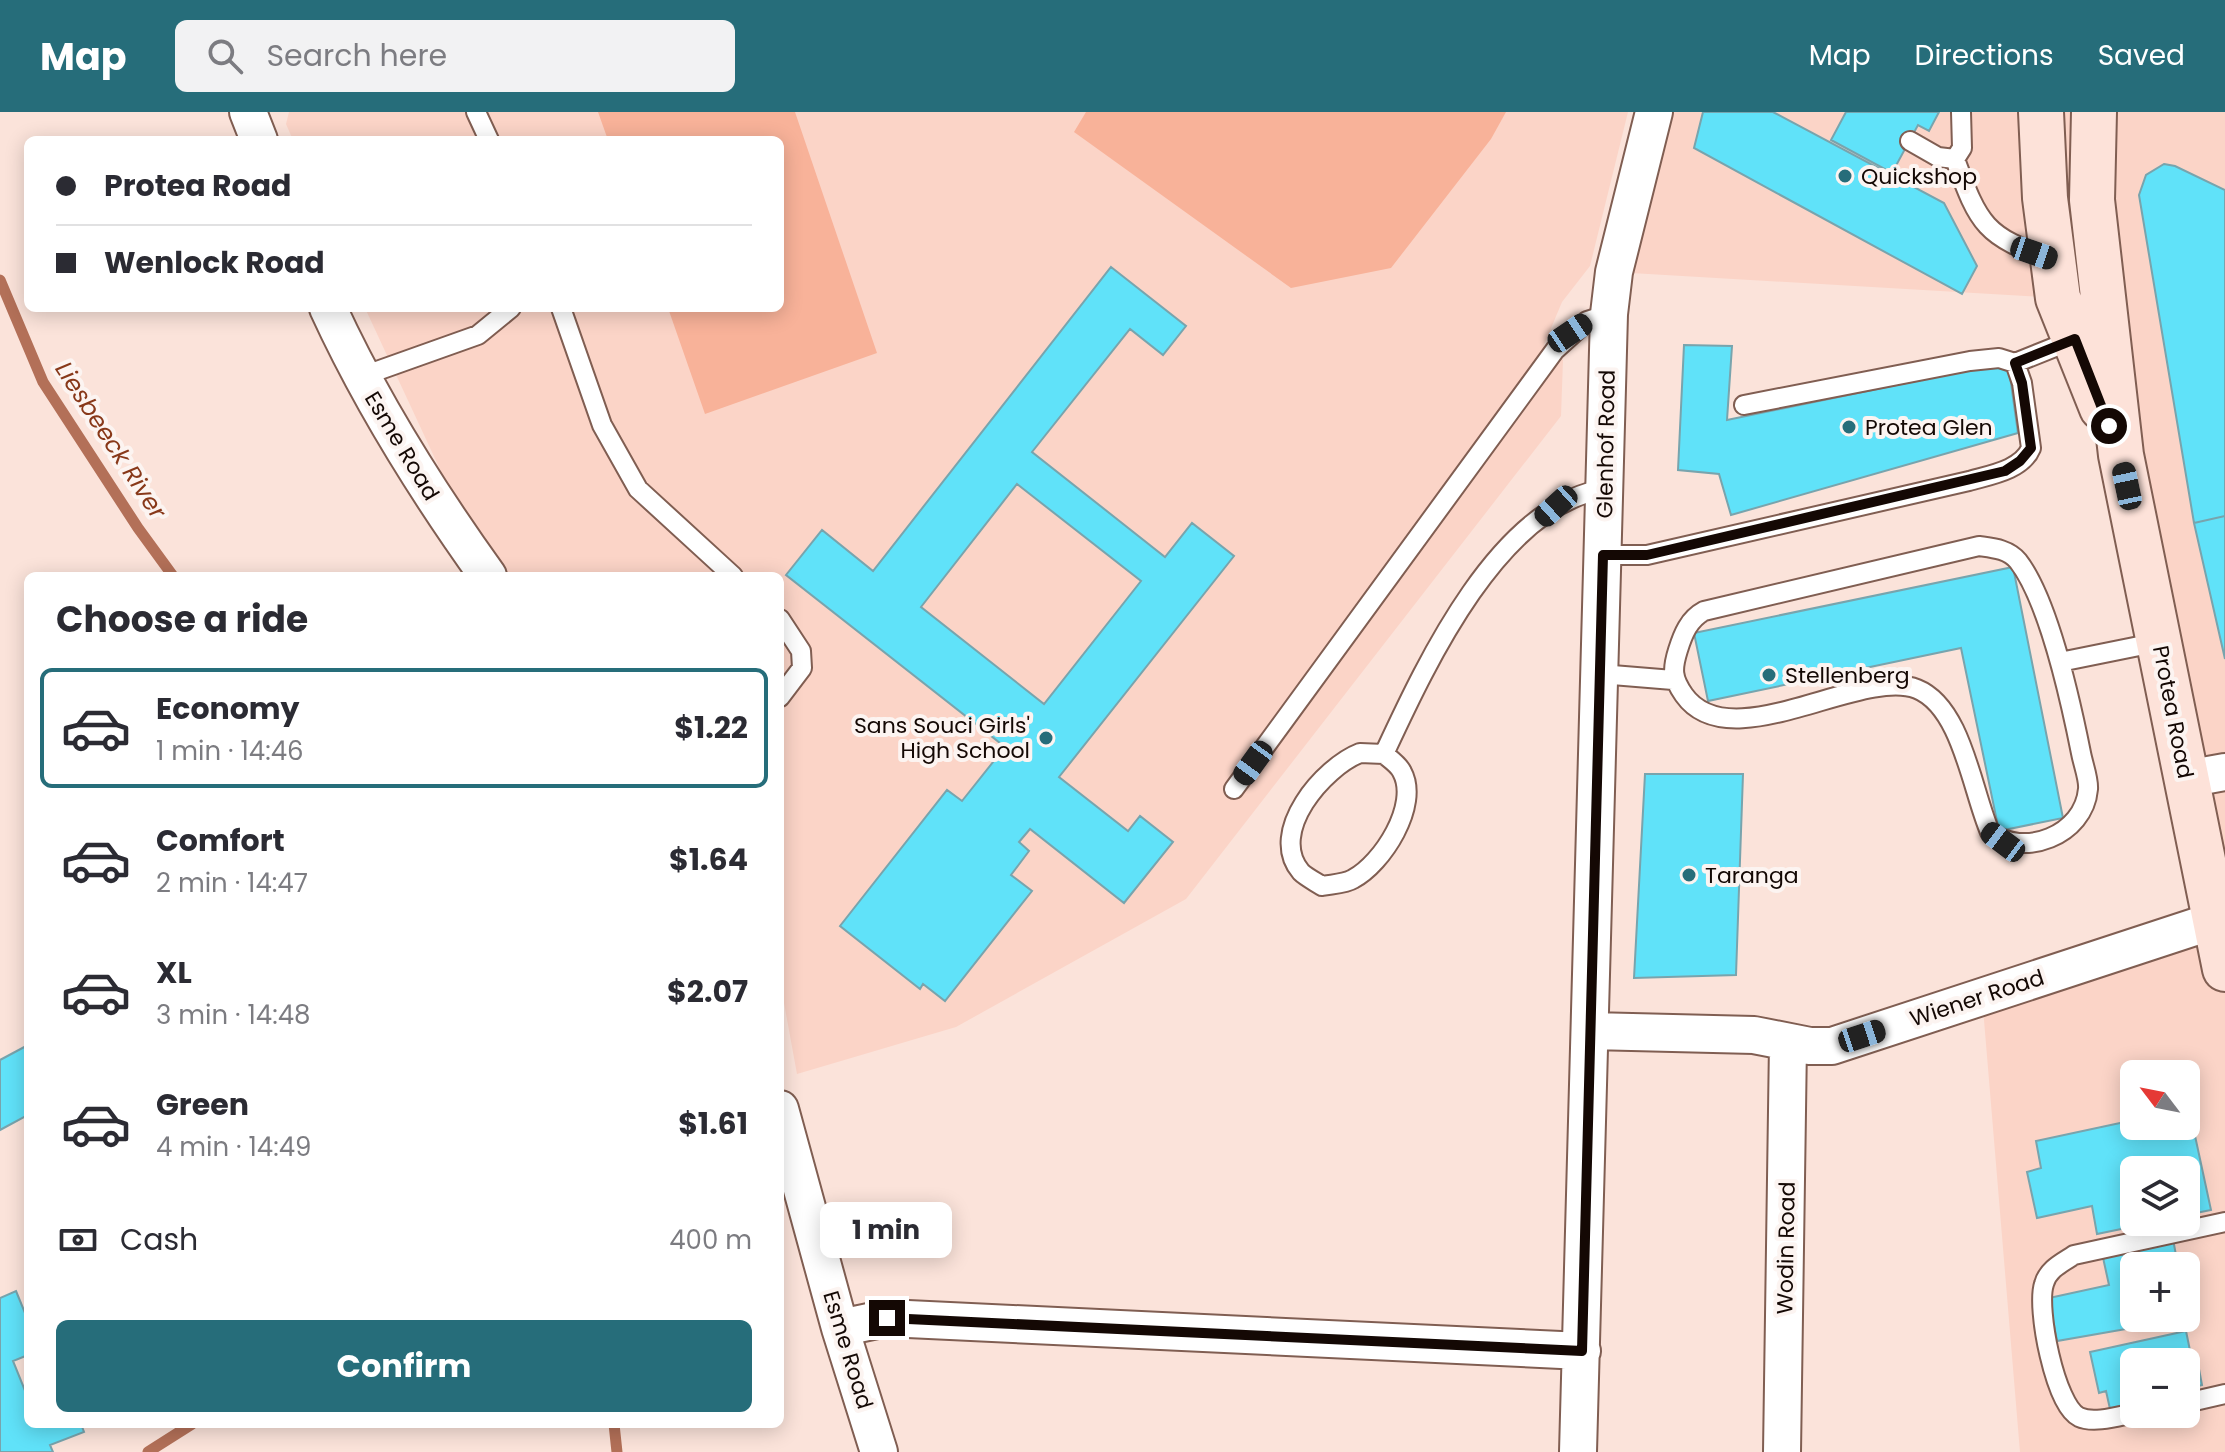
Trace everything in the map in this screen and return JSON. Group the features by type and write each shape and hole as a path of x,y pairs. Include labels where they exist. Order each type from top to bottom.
{"main road":[{"name":"Protea Road","path":"2041,112 2045,198 2058,298 2121,455"},
{"name":"Protea Road","path":"2094,112 2092,200 2121,455 2159,641 2206,775 2216,920 2225,969"}],"street":[{"path":"248,112 257,136"},
{"name":"Glenhof Road","path":"1578,1452 1609,314 1614,272 1654,112"},
{"name":"Esme Road","path":"330,312 360,377 436,503 485,572"},
{"name":"Wiener Road","path":"1591,1031 1754,1035 1788,1043 1832,1046 2216,920"},
{"name":"Wodin Road","path":"1782,1452 1788,1043"},
{"name":"Esme Road","path":"784,1124 840,1328 879,1452"},
{"path":"840,1328 887,1318 1582,1351"}],"lane":[{"path":"476,112 487,136"},
{"path":"1955,159 1962,148 1961,112"},
{"path":"1910,141 1938,157 1955,159"},
{"path":"1955,159 1976,209 1991,232 2006,244 2052,259"},
{"path":"360,377 478,335 506,312"},
{"path":"562,312 602,425 638,489 729,572"},
{"path":"1234,789 1555,350 1587,321 1609,314"},
{"path":"1744,405 1986,358 2004,358 2015,363 2075,339"},
{"path":"1603,555 1647,555 2005,471 2020,461 2031,448 2022,383 2015,363"},
{"path":"1384,754 1428,660 1487,572 1556,506 1579,494 1604,489"},
{"path":"1979,546 2008,552 2030,582 2060,662 2088,789 2080,810 2065,829 2039,843 2023,845 2003,842 1990,832 1951,722 1934,699 1917,689 1886,687 1741,720 1714,715 1690,704 1673,680 1673,665 1688,626 1704,611 1979,546"},
{"path":"784,625 801,651 802,668 784,692"},
{"path":"2060,662 2159,641"},
{"path":"1600,674 1673,680"},
{"path":"1360,753 1384,754 1402,771 1407,788 1391,843 1373,865 1351,881 1322,886 1301,872 1291,851 1293,826 1320,783 1345,759 1360,753"},
{"path":"2120,1415 2088,1420 2078,1416 2063,1401 2045,1322 2041,1295 2044,1281 2054,1268 2074,1255 2225,1222"},
{"path":"2200,1400 2225,1394"}],"shaded area":[{"name":"Sans Souci Girls' High School","path":"289,112 1628,112 1590,266 1562,302 1544,345 1563,360 1561,416 1186,899 956,1027 797,1074 784,1003 784,572 504,572 451,493 367,312 784,312 784,136 291,136 286,124"},
{"path":"598,112 795,112 877,353 705,414 669,312 784,312 784,136 607,136"},
{"path":"1086,112 1506,112 1491,139 1391,268 1291,288 1074,132"},
{"path":"1654,112 2225,112 2225,1452 2020,1452 1982,996 2216,921 2121,455 2058,298 1614,272"}],"building":[{"path":"1703,112 1773,112 1944,203 1977,266 1962,294 1694,148"},
{"path":"1846,112 1939,112 1929,131 1918,125 1892,173 1831,140"},
{"path":"2164,164 2175,166 2225,190 2225,516 2194,523 2139,195 2146,175"},
{"path":"1111,267 1186,326 1163,355 1130,329 1032,452 1165,557 1192,523 1234,556 1059,777 1128,831 1140,816 1173,842 1124,903 1030,829 1019,842 1029,851 1011,875 1032,891 945,1001 923,984 920,989 840,926 947,790 962,801 1005,747 786,575 822,530 873,571","holes":["1017,484 1141,581 1044,704 921,607"]},
{"name":"Protea Glen","path":"1684,345 1732,346 1727,420 2008,362 2018,433 1731,515 1719,474 1678,470"},
{"path":"2225,516 2225,659 2194,523"},
{"name":"Stellenberg","path":"2013,567 2063,818 1999,831 1961,648 1708,701 1694,633"},
{"name":"Taranga","path":"1645,774 1743,774 1736,975 1634,978"},
{"path":"24,1047 24,1117 0,1130 0,1060"},
{"path":"2120,1123 2120,1140 2196,1140 2199,1156 2120,1156 2120,1229 2097,1234 2092,1206 2037,1218 2027,1172 2041,1168 2036,1141"},
{"path":"2200,1159 2211,1210 2200,1212"},
{"path":"2173,1239 2175,1252 2120,1252 2120,1330 2057,1341 2049,1298 2109,1285 2102,1253"},
{"path":"16,1291 24,1311 24,1357 13,1361 24,1388 24,1428 82,1428 84,1432 50,1445 53,1452 0,1452 0,1298"},
{"path":"2181,1332 2186,1332 2189,1348 2120,1348 2120,1408 2110,1409 2106,1391 2099,1393 2090,1352"}],"waterway":[{"name":"Liesbeeck River","path":"0,280 43,382 170,572"},
{"path":"148,1452 186,1428"},
{"name":"Liesbeeck River","path":"614,1428 617,1452"}],"place":[{"name":"Quickshop","path":"1845,176"},
{"name":"Protea Glen","path":"1849,427"},
{"name":"Stellenberg","path":"1769,675"},
{"name":"Sans Souci Girls' High School","path":"1046,738"},
{"name":"Taranga","path":"1689,875"}],"route":[{"path":"887,1318 1582,1351 1603,555 1647,555 2005,471 2028,454 2031,448 2022,383 2015,363 2075,339 2109,426"}]}
